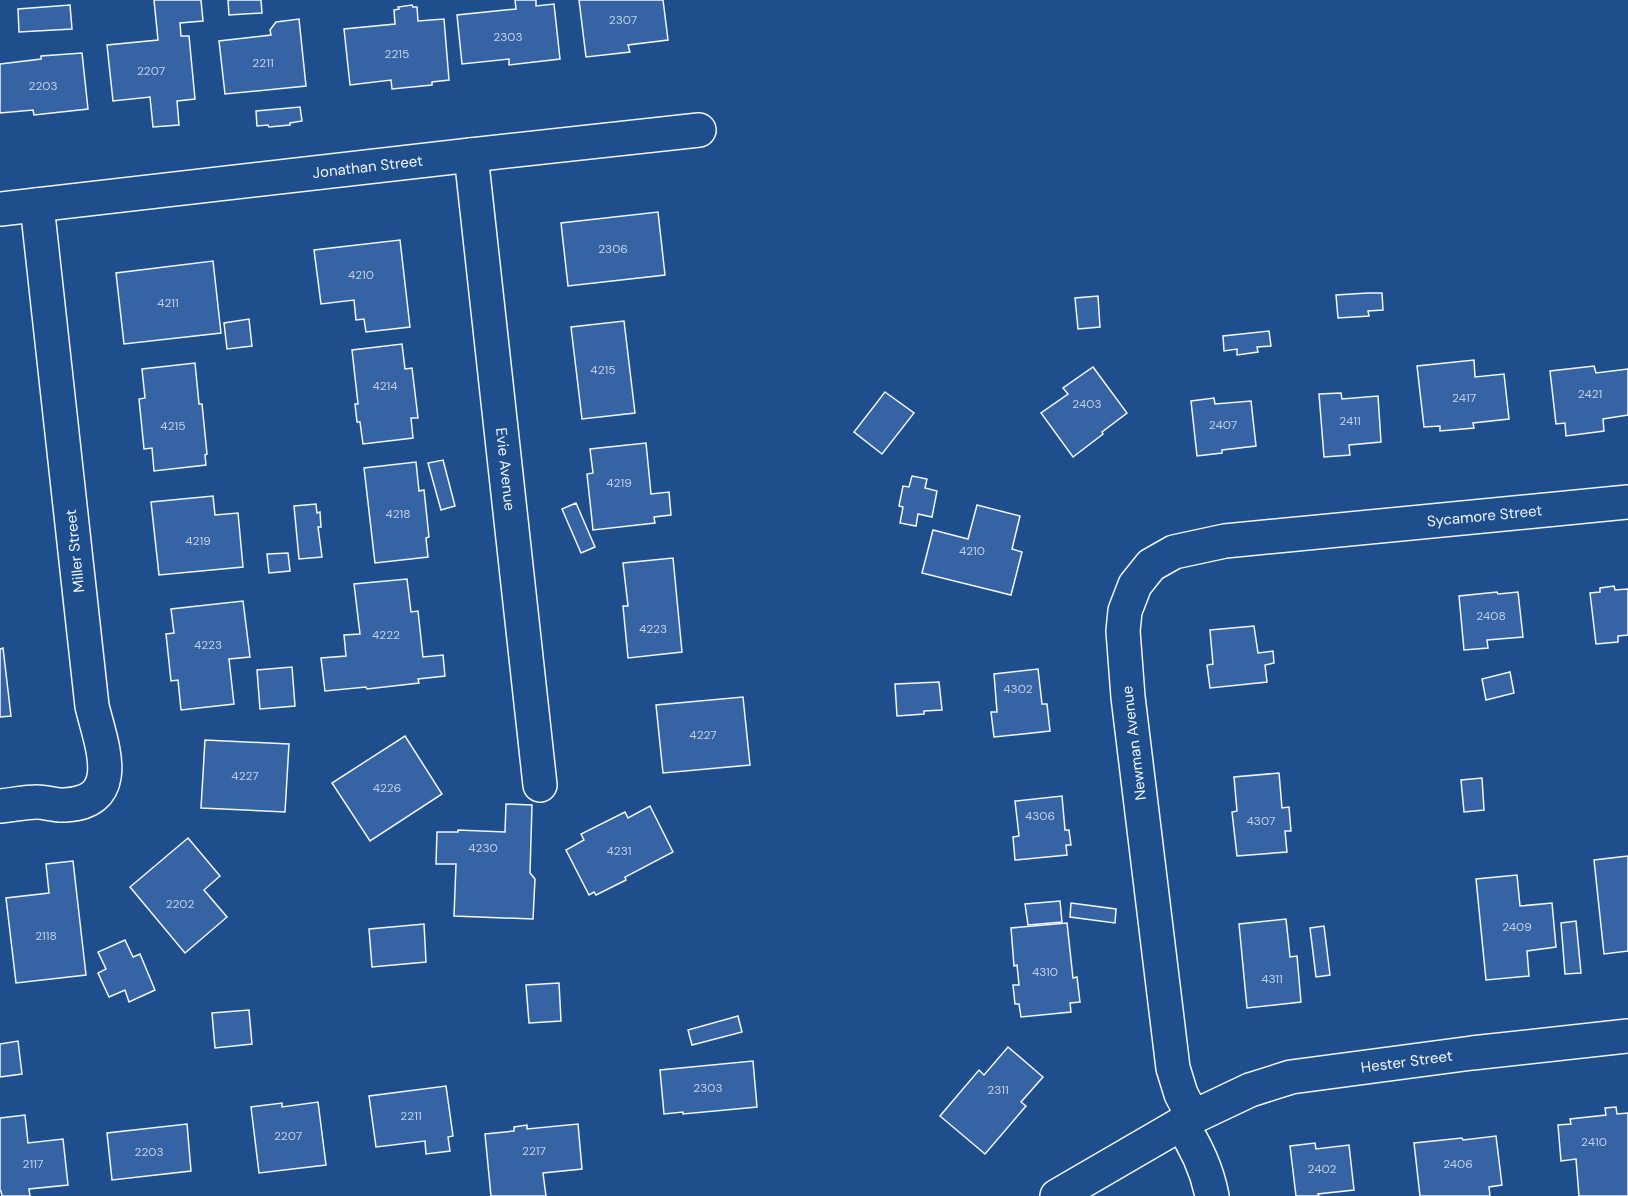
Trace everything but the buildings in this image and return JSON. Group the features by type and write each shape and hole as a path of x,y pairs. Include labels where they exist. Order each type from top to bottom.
{"street":[{"name":"Jonathan Street","path":"0,209 699,130"},
{"name":"Evie Avenue","path":"471,155 540,784"},
{"name":"Miller Street","path":"0,806 38,802 64,806 89,800 101,789 105,777 105,764 92,706 37,205"},
{"name":"Sycamore Street","path":"1341,530 1628,502"},
{"name":"Newman Avenue","path":"1212,1196 1203,1164 1193,1142 1173,1068 1128,697 1123,631 1125,611 1135,585 1151,565 1174,552 1225,541 1341,530"},
{"name":"Hester Street","path":"1057,1196 1187,1120 1250,1090 1291,1077 1472,1053 1628,1036"}]}
